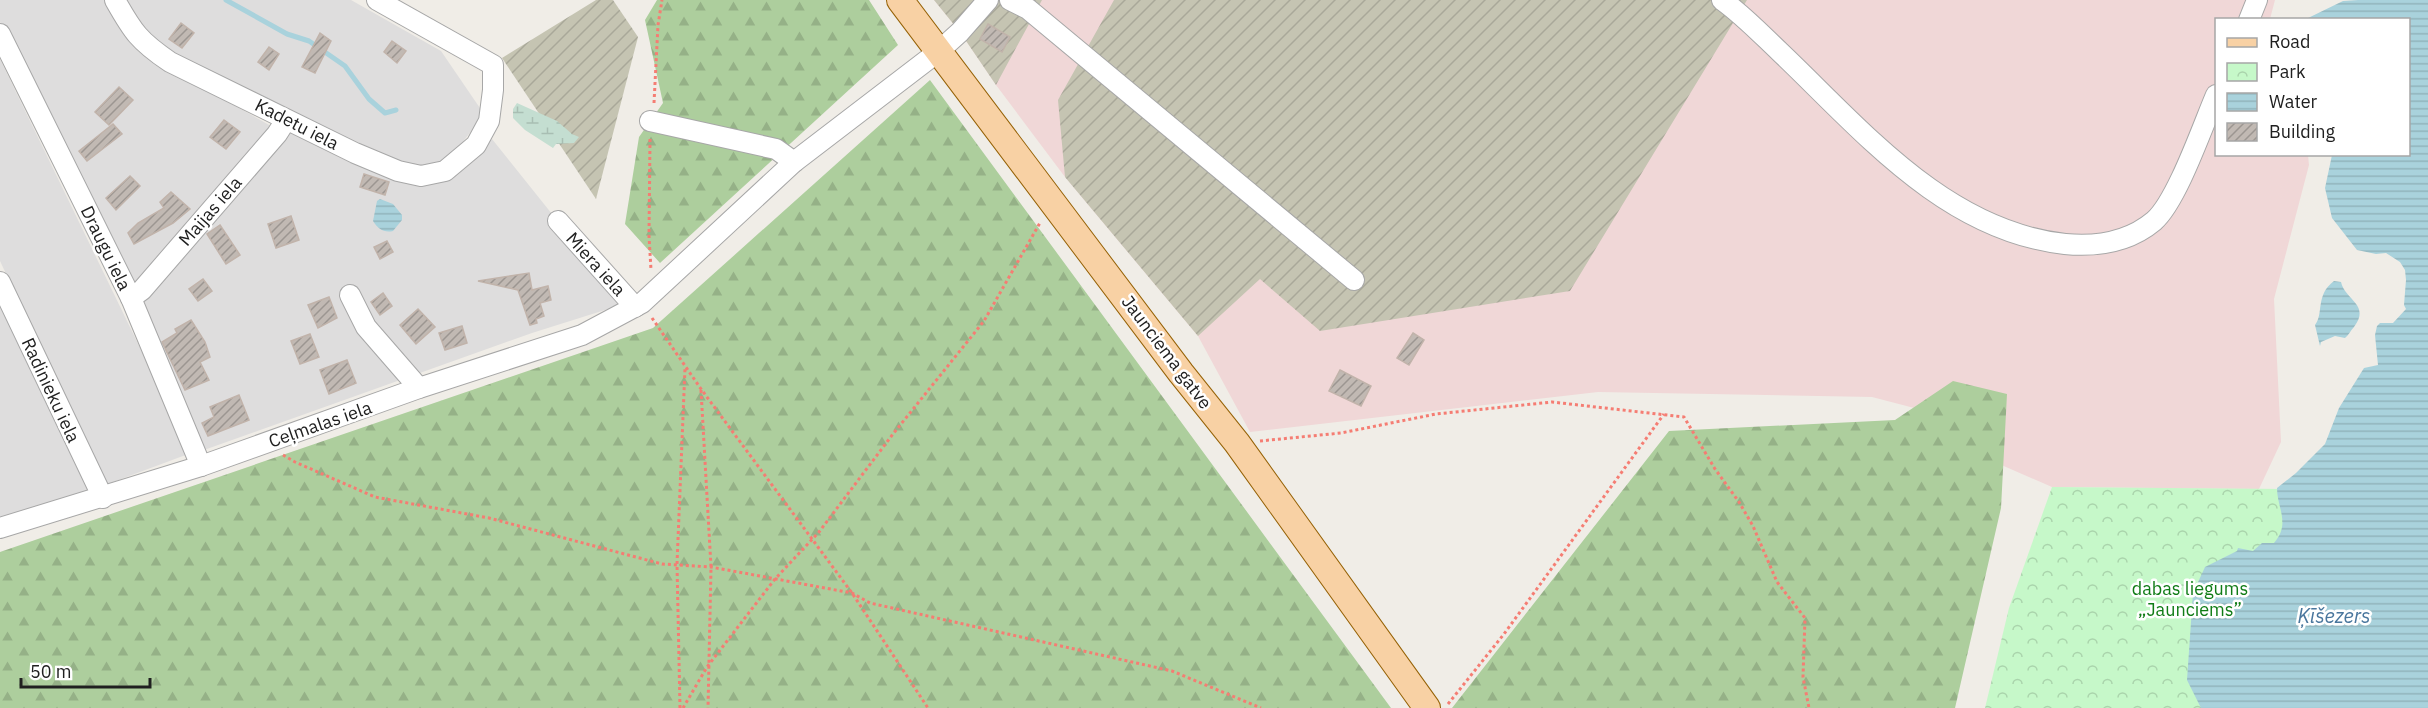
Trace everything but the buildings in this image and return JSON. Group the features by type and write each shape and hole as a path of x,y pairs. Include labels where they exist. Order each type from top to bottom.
{"main road":[{"name":"Jaunciema gatve","path":"900,0 1181,373 1237,443 1427,708"}],"street":[{"name":"Kadetu iela","path":"115,0 131,30 148,47 170,62 355,153 398,171 421,176 445,171 476,145 489,121 493,65 377,0"},
{"name":"Ceļmalas iela","path":"0,528 201,466 419,388 582,335 643,301 794,162 939,51 960,32 988,0"},
{"path":"1010,0 1028,9 1354,280"},
{"path":"1722,0 1762,35 1888,156 1928,188 1971,214 2010,233 2050,242 2075,245 2113,243 2135,234 2156,219 2174,193 2215,100"},
{"path":"2250,18 2257,0"},
{"name":"Draugu iela","path":"0,34 131,298 201,466"},
{"name":"Maijas iela","path":"131,298 142,290 286,120"},
{"path":"650,121 777,149 794,162"},
{"name":"Miera iela","path":"558,221 643,301"},
{"name":"Radinieku iela","path":"0,282 103,498"},
{"path":"350,296 366,327 419,388"}],"path":[{"path":"662,0 658,25 656,94 650,121 649,236 643,301 701,389 852,592 928,708"},
{"path":"682,708 707,667 775,579 812,539 984,321 1038,225 1054,203"},
{"path":"682,708 676,564 685,366"},
{"path":"701,389 711,567 707,667 708,708"},
{"path":"1237,443 1341,433 1436,414 1552,402 1684,417 1715,469 1739,501 1753,526 1777,582 1805,618 1803,677 1809,708"},
{"path":"1445,708 1504,634 1664,414"},
{"path":"265,443 295,462 375,497 489,518 662,564 711,567 852,592 870,603 1172,672 1261,708"}],"shaded area":[{"path":"0,0 109,0 138,51 271,126 134,290 0,22"},
{"path":"123,0 351,0 441,51 484,114 447,163 425,168 391,163 153,42"},
{"path":"596,0 613,0 638,37 596,199 502,58"},
{"path":"934,0 2275,0 2270,18 2215,18 2215,156 2308,156 2309,165 2274,299 2281,442 2259,489 2052,487 1910,425 1918,409 1872,397 1598,392 1250,432 1198,336 1065,177 996,85 960,32"},
{"path":"934,0 1042,0 996,85 960,32"},
{"path":"1114,0 1747,0 1570,291 1320,331 1260,279 1198,336 1065,177 1058,100"},
{"path":"0,59 191,453 105,485 0,261"},
{"path":"290,129 448,180 492,139 624,304 532,333 204,450 140,300"},
{"path":"0,295 92,490 0,521"}],"green space":[{"path":"657,0 869,0 898,45 660,263 625,224 639,137 663,103 645,20"},
{"path":"930,80 1391,708 0,708 0,552 653,328"},
{"path":"517,103 557,121 579,137 574,143 556,144 553,148 525,130 513,118 513,109"},
{"path":"1953,381 2007,394 2001,508 1955,708 1452,708 1669,431 1895,420"},
{"name":"dabas liegums „Jaunciems”","path":"2052,487 2428,490 2428,708 1985,708 2009,608"}],"water":[{"name":"Ķīšezers","path":"2428,0 2428,708 2201,708 2187,680 2193,593 2205,567 2237,551 2238,548 2253,551 2262,543 2274,543 2282,529 2277,488 2325,444 2339,408 2364,368 2378,365 2375,335 2377,326 2380,323 2393,323 2406,309 2404,305 2405,270 2400,262 2386,253 2376,254 2357,250 2332,218 2325,188 2332,156 2410,156 2410,18 2308,18 2343,1"},
{"path":"380,199 393,204 402,215 402,220 393,231 382,230 373,221 377,201"},
{"path":"2334,281 2341,282 2360,313 2354,327 2345,338 2335,336 2321,342 2320,346 2315,325 2318,321 2324,292"}],"waterway":[{"path":"226,0 287,34 309,41 345,66 369,99 385,113 396,110"}]}
